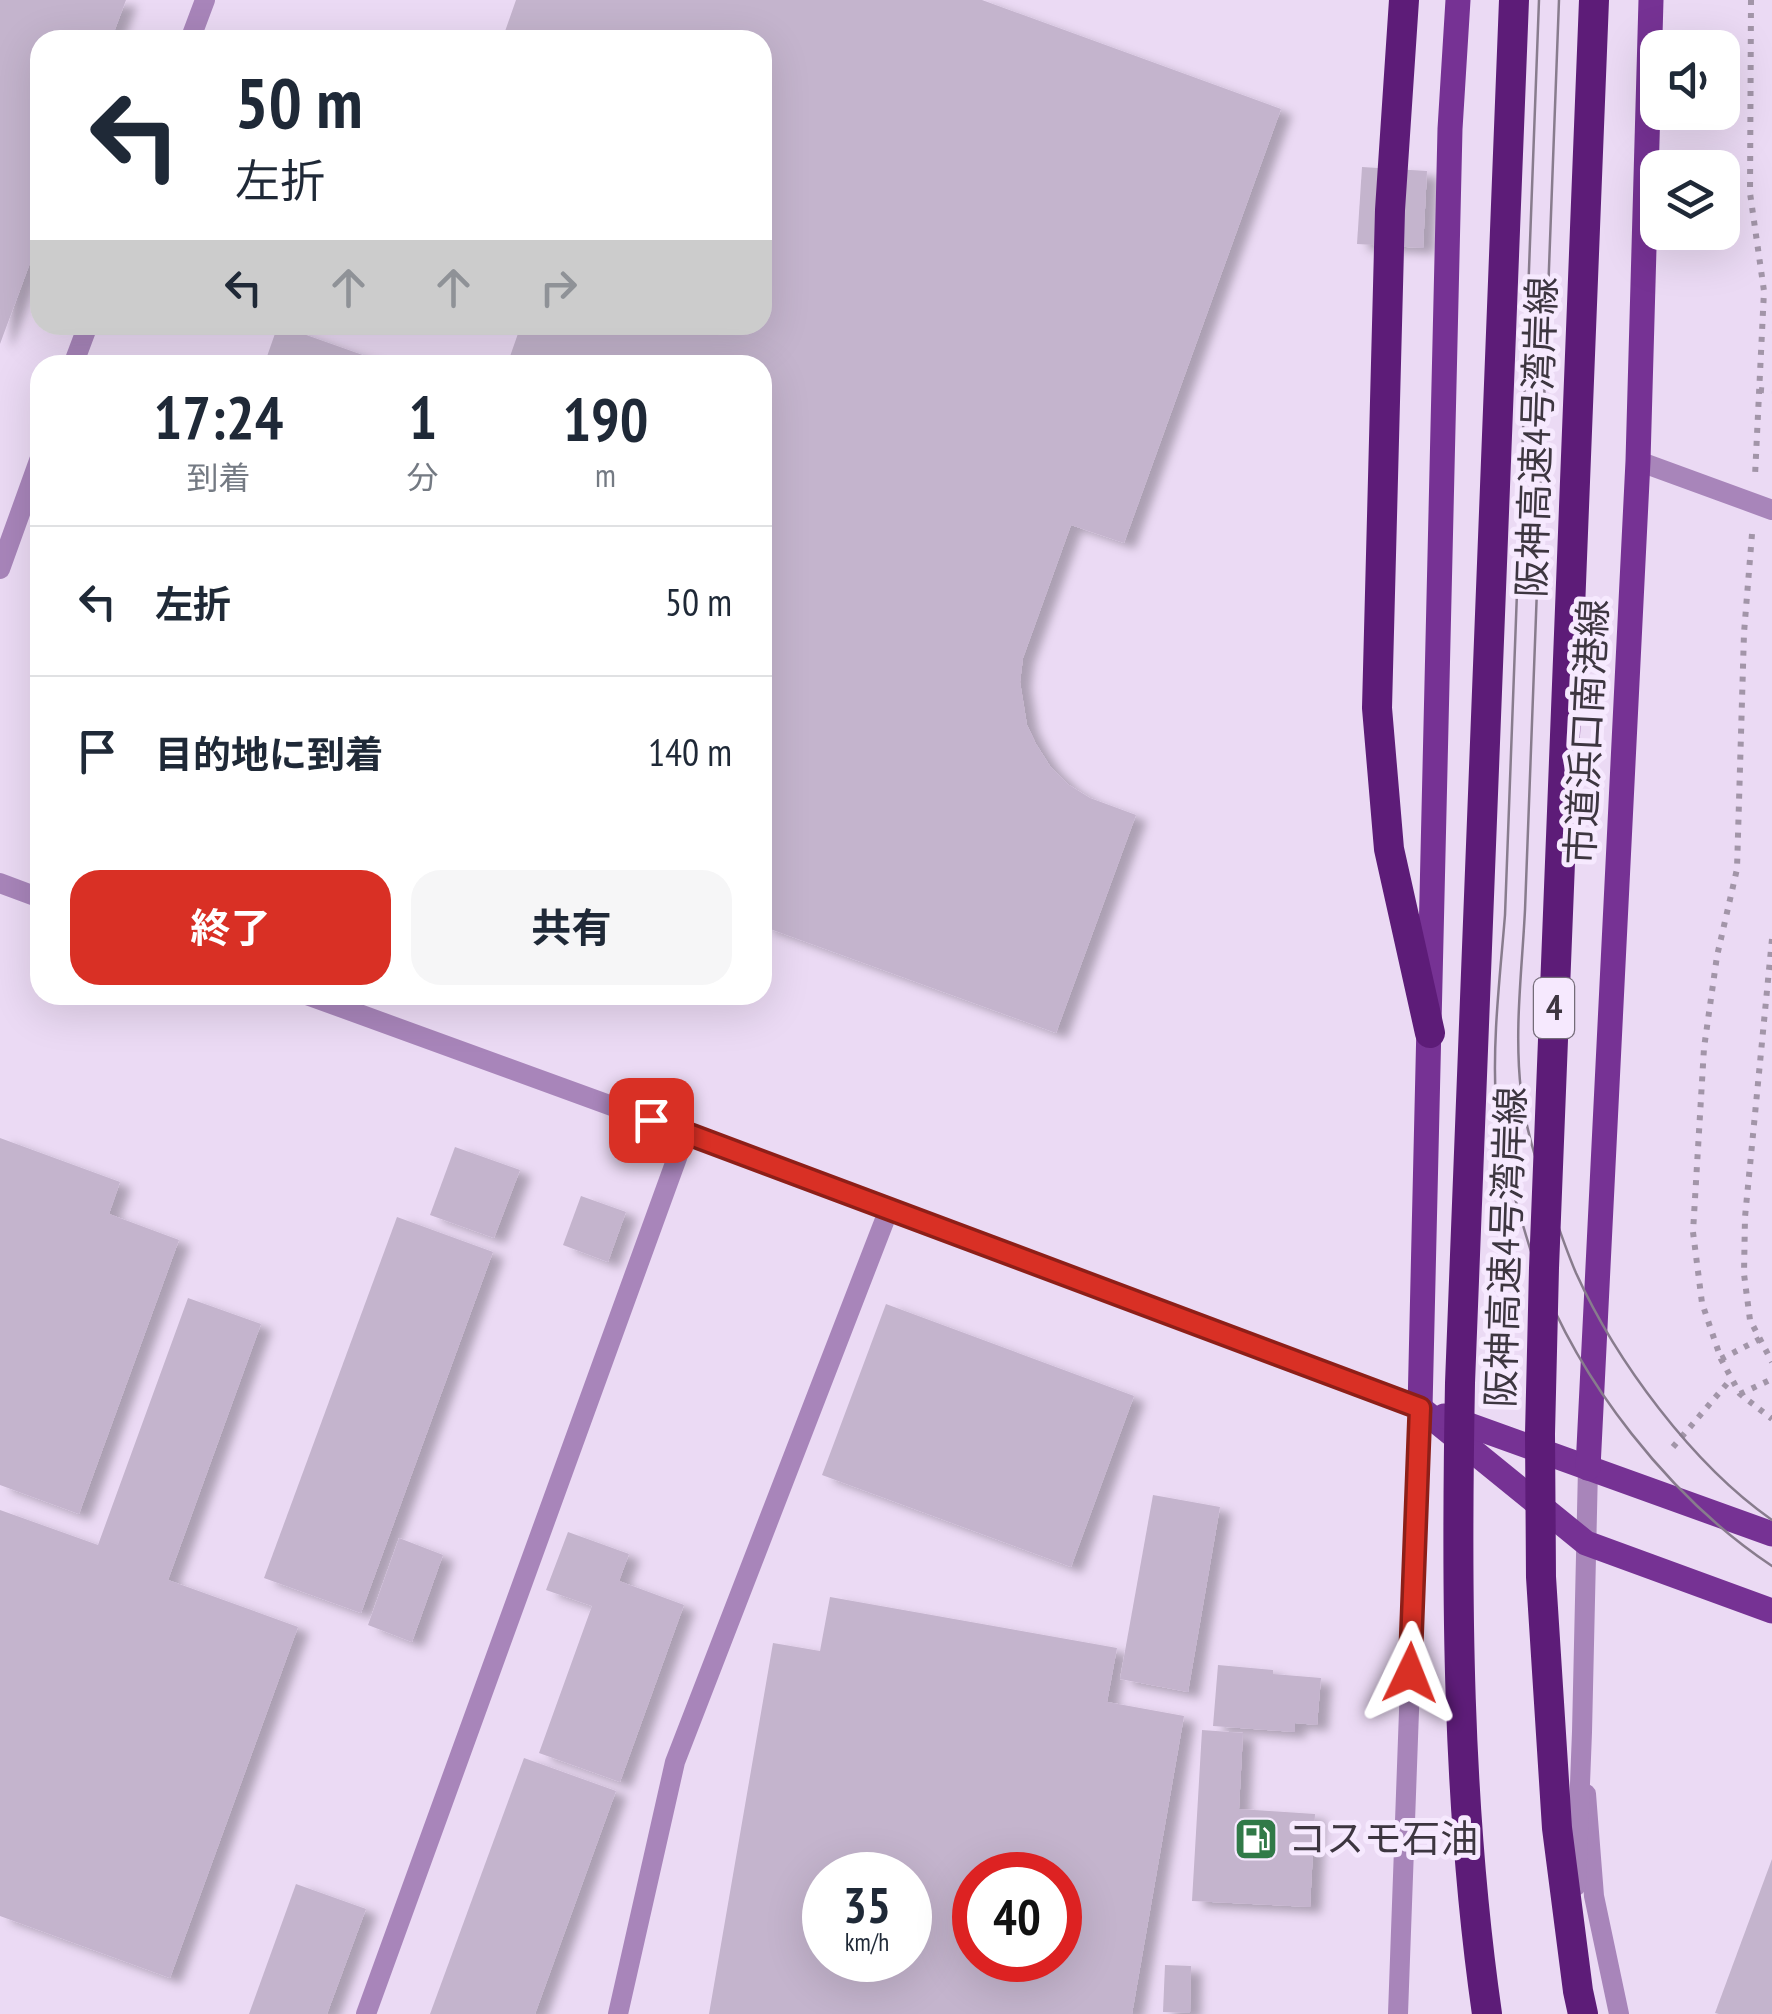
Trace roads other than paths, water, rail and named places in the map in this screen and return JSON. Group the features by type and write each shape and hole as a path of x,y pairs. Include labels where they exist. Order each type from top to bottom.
{"highway":[{"path":"1404,0 1390,210 1377,708 1388,849 1430,1033"},
{"name":"阪神高速4号湾岸線","path":"1487,2014 1460,1699 1458,1498 1514,0"},
{"name":"阪神高速4号湾岸線","path":"1583,2014 1557,1828 1548,1713 1540,1577 1540,1434 1594,0"}],"main road":[{"path":"1420,1408 1450,129 1458,0"},
{"name":"市道浜口南港線","path":"1588,1468 1638,462 1651,0"},
{"path":"1420,1408 1772,1534"},
{"path":"1420,1408 1586,1543 1772,1611"}],"street":[{"path":"194,30 205,0"},
{"path":"1638,462 1772,510"},
{"path":"0,569 30,486"},
{"path":"0,883 30,894"},
{"path":"334,1005 1420,1408 1398,2014"},
{"path":"366,2014 686,1133"},
{"path":"618,2014 675,1762 889,1209"},
{"path":"1570,2014 1588,1468"},
{"path":"1582,1732 1594,1896 1618,2014"}],"tram line":[{"path":"1539,0 1505,915 1496,1033 1499,1132 1536,1266 1576,1352 1602,1394 1664,1472 1698,1507 1772,1566"},
{"path":"1559,0 1518,1023 1523,1104 1535,1156 1568,1253 1612,1341 1685,1440 1742,1497 1772,1520"}],"place":[{"name":"コスモ石油","path":"1256,1839"}]}
